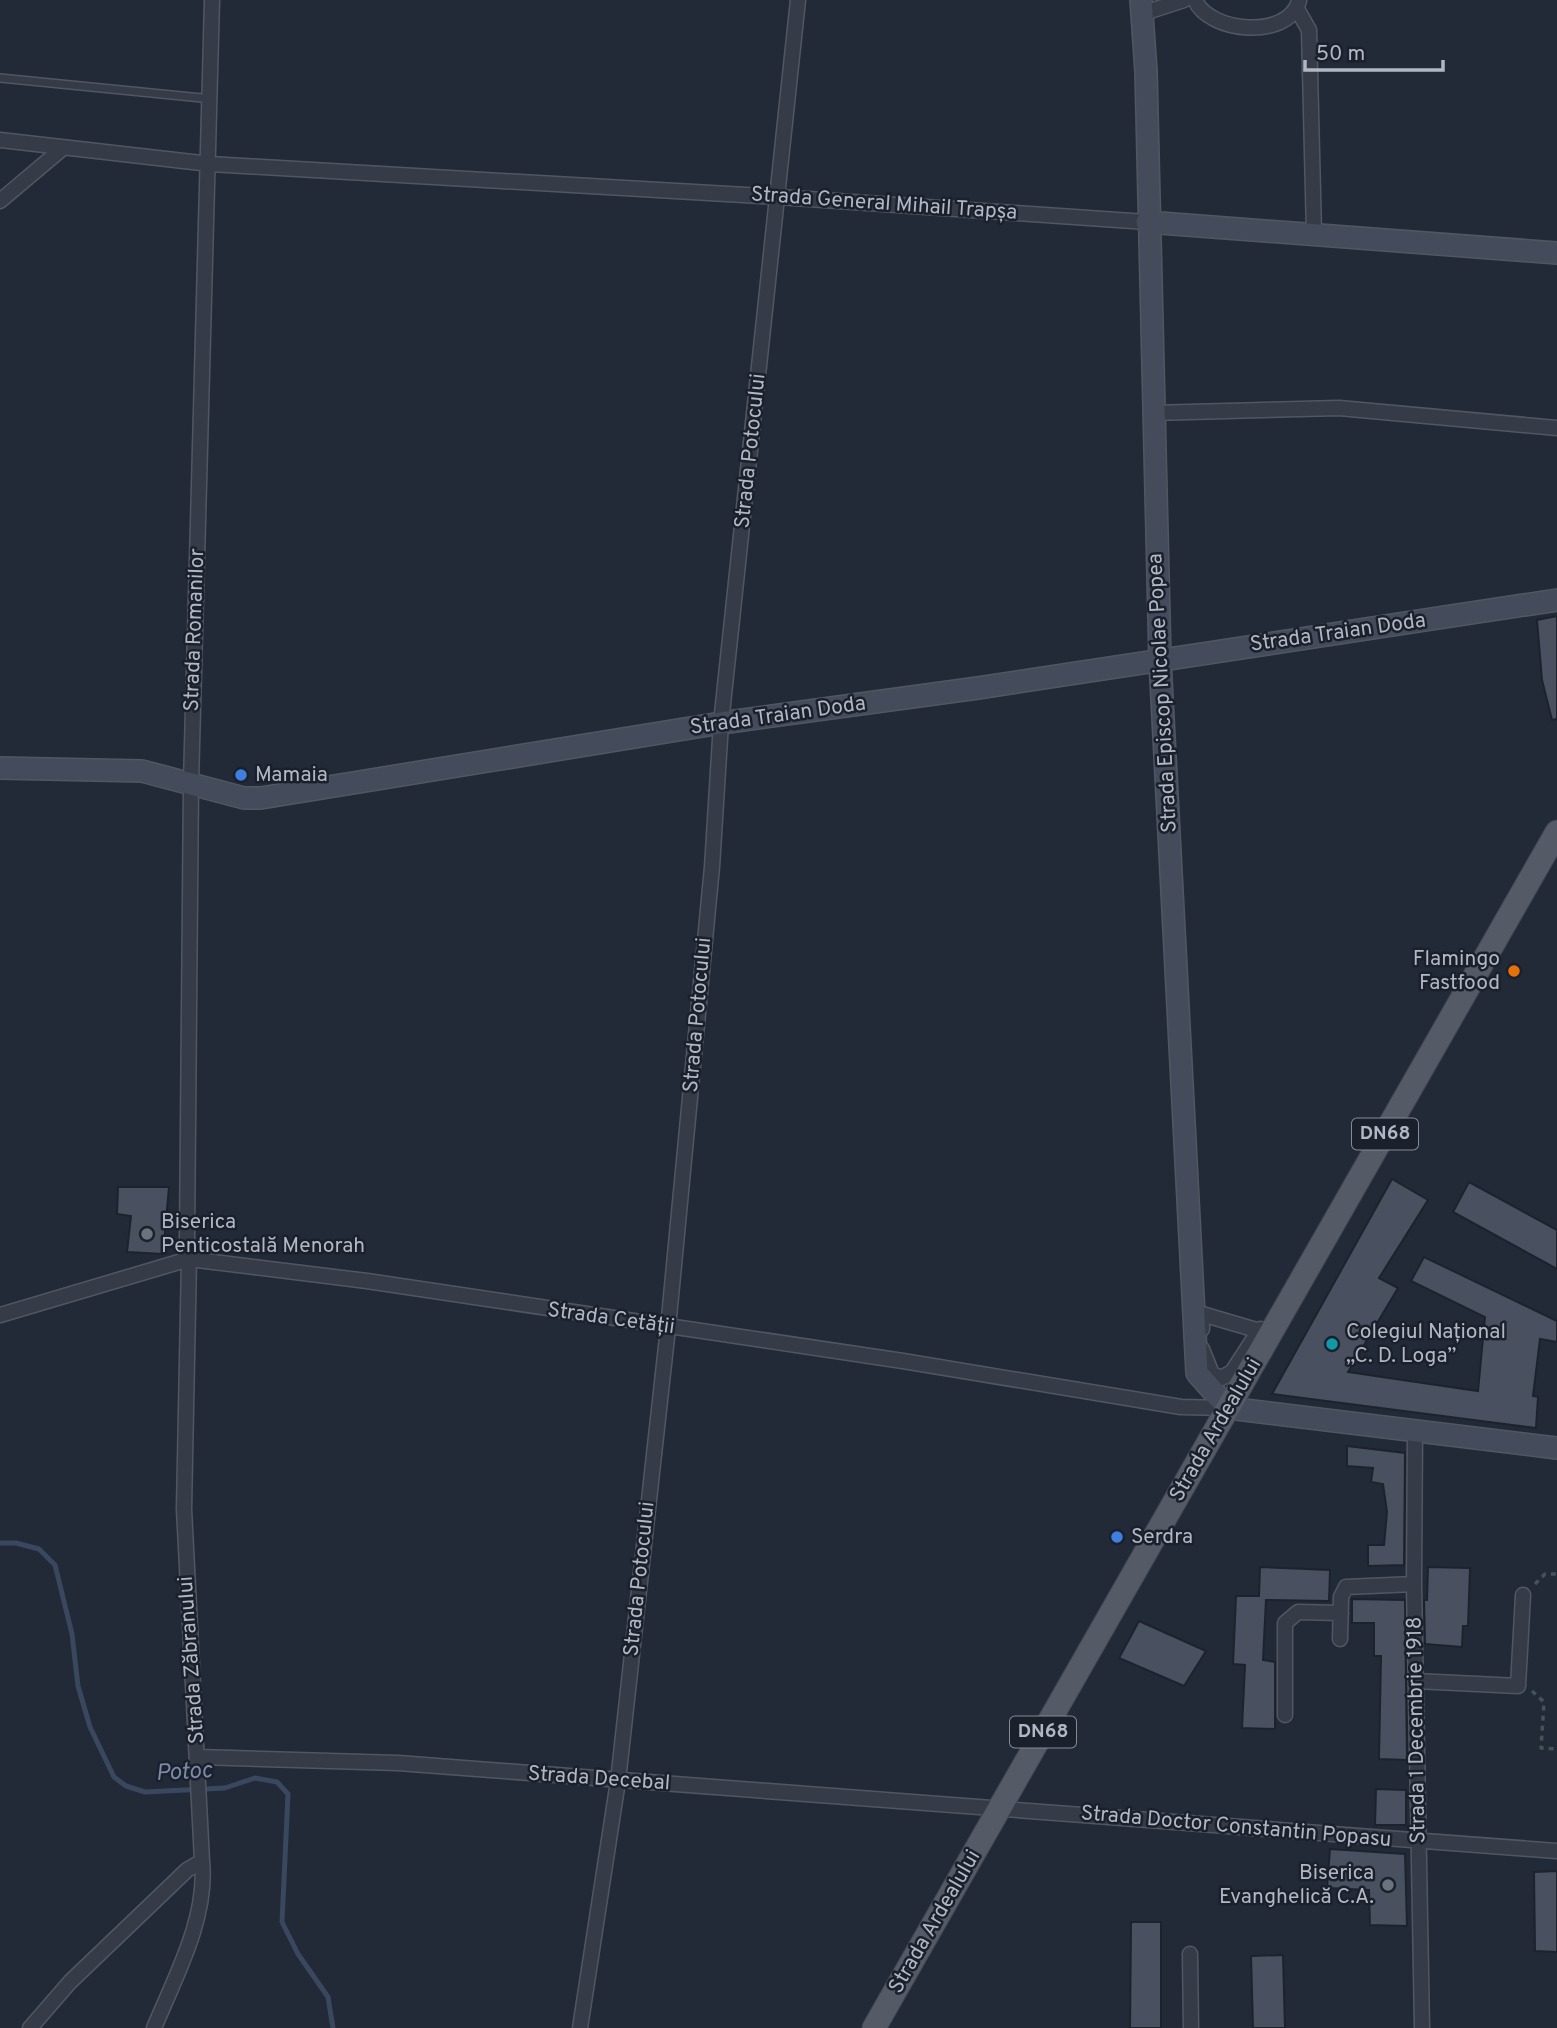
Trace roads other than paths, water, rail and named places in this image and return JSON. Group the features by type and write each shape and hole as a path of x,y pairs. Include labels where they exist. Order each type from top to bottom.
{"main road":[{"name":"Strada Ardealului","path":"874,2028 1228,1408 1265,1332 1557,832"}],"street":[{"name":"Strada Romanilor","path":"189,1259 187,1227 191,783 212,99 212,0"},
{"name":"Strada Potocului","path":"580,2028 618,1781 668,1328 712,867 721,723 798,0"},
{"path":"1142,6 1184,0"},
{"path":"1195,0 1201,12 1213,20 1258,26 1279,23 1298,4 1309,30 1314,234"},
{"name":"Strada Episcop Nicolae Popea","path":"1142,6 1160,660 1198,1313 1197,1373 1228,1408"},
{"name":"Strada General Mihail Trapșa","path":"0,140 210,164 779,197 1557,253"},
{"path":"0,201 63,148"},
{"path":"1152,413 1339,408 1557,428"},
{"name":"Strada Traian Doda","path":"0,768 107,768 142,771 244,798 261,798 721,723 1557,600"},
{"name":"Strada Cetății","path":"0,1315 189,1259 367,1281 1029,1380 1181,1407 1228,1408"},
{"name":"Strada Zăbranului","path":"154,2028 183,1959 204,1880 184,1509 189,1259"},
{"path":"1198,1313 1265,1332 1232,1372 1221,1378 1212,1374 1207,1364 1198,1313"},
{"path":"1228,1408 1557,1448"},
{"name":"Strada 1 Decembrie 1918","path":"1415,1432 1414,1584 1422,2028"},
{"path":"1340,1639 1341,1597 1346,1587 1414,1584"},
{"path":"1416,1681 1518,1686 1523,1595"},
{"path":"1285,1715 1285,1623 1298,1612 1341,1613"},
{"name":"Strada Decebal","path":"199,1758 398,1763 1000,1808"},
{"name":"Strada Doctor Constantin Popasu","path":"1000,1808 1419,1843 1557,1851"},
{"path":"30,2028 70,1982 187,1870 202,1861"},
{"path":"1190,1954 1191,2028"}],"lane":[{"path":"0,78 212,99"}],"waterway":[{"name":"Potoc","path":"0,1543 16,1543 39,1549 55,1565 72,1634 78,1686 90,1727 114,1777 126,1786 145,1792 225,1788 255,1778 277,1782 288,1794 282,1922 298,1954 328,1997 333,2028"}],"place":[{"name":"Mamaia","path":"241,775"},
{"name":"Flamingo Fastfood","path":"1514,971"},
{"name":"Biserica Penticostală Menorah","path":"147,1234"},
{"name":"Colegiul Național „C. D. Loga”","path":"1332,1344"},
{"name":"Serdra","path":"1117,1537"},
{"name":"Biserica Evanghelică C.A.","path":"1388,1885"}]}
